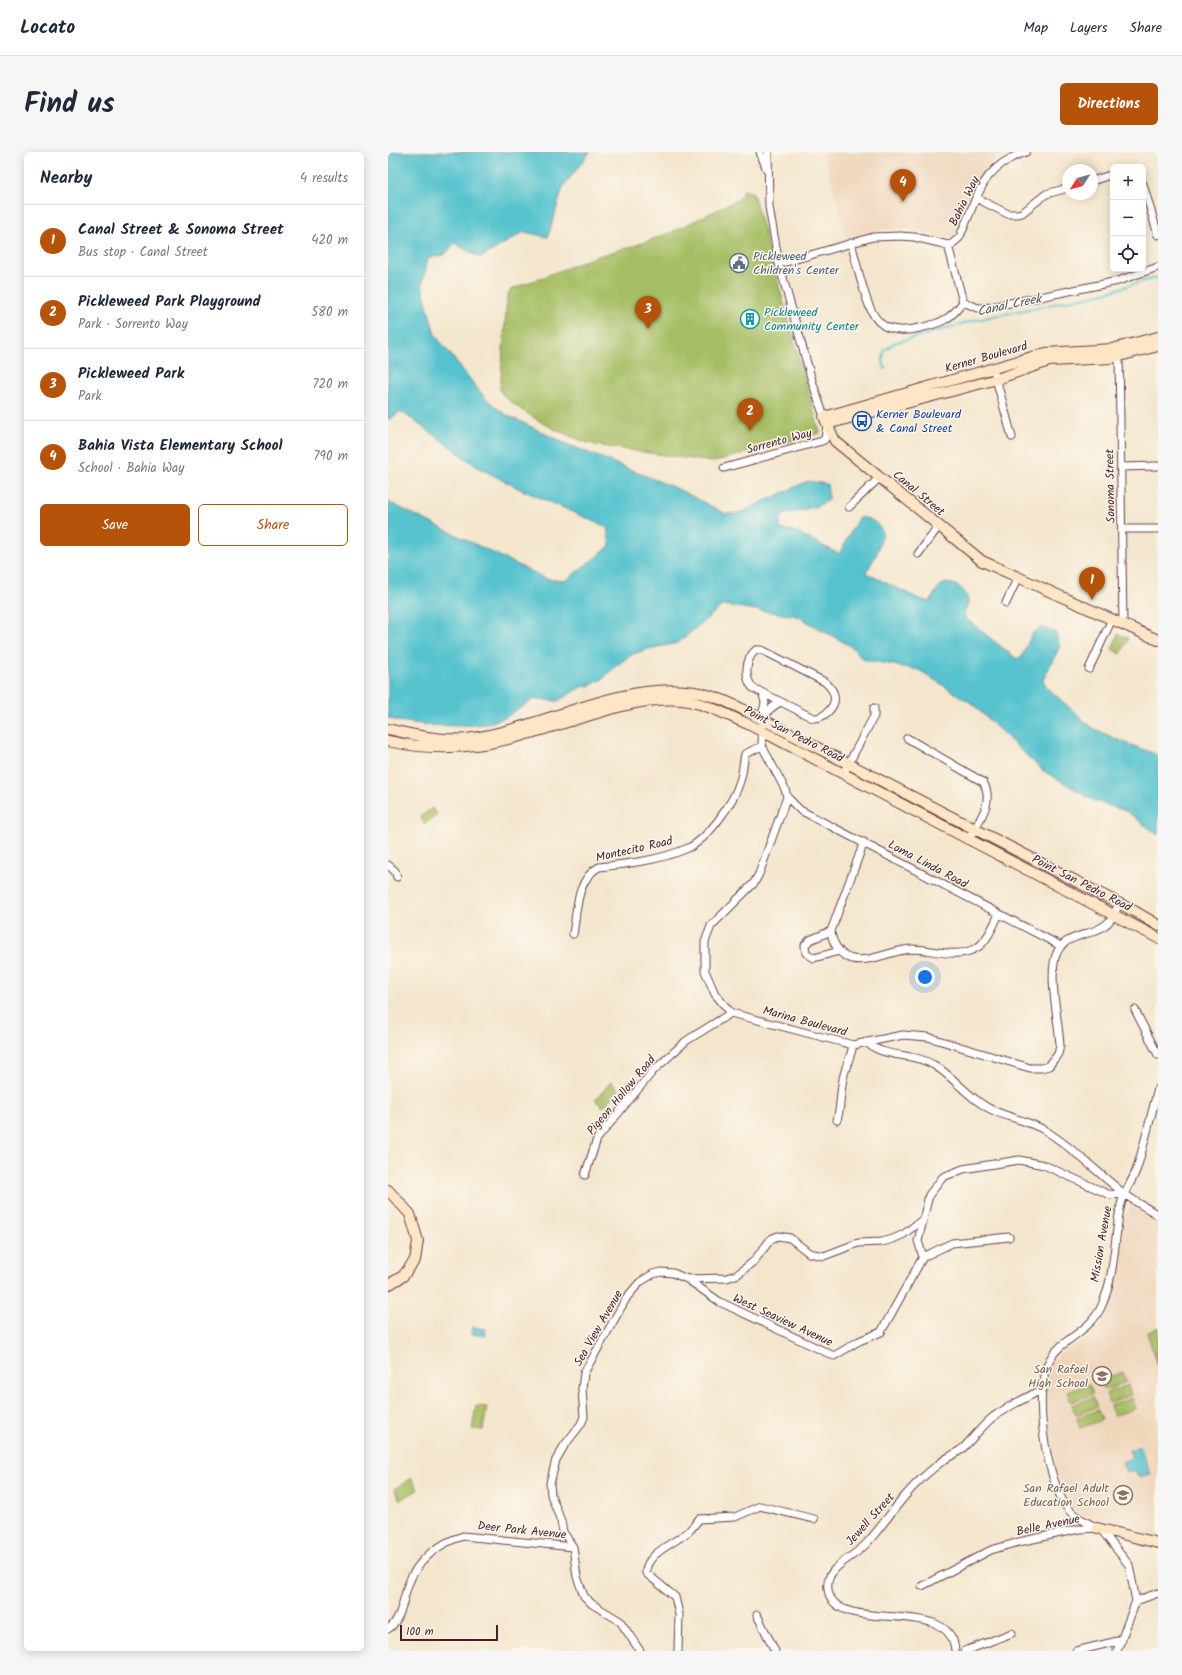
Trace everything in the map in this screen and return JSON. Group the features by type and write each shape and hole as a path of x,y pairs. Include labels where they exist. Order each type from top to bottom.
{"main road":[{"name":"Kerner Boulevard","path":"826,421 1046,353 1119,352 1158,337"},
{"name":"Kerner Boulevard","path":"826,421 996,379 1049,362 1158,346"},
{"name":"Canal Street","path":"826,421 834,438 982,561 1158,640"},
{"name":"Point San Pedro Road","path":"388,729 438,738 465,739 493,734 621,697 656,690 687,691 714,697 763,720 1158,925"},
{"name":"Point San Pedro Road","path":"388,741 410,746 441,748 469,747 497,742 627,704 657,700 683,700 702,705 761,732 1158,938"},
{"path":"388,1190 410,1214 418,1241 415,1260 403,1276 388,1285"},
{"name":"Mission Avenue","path":"1097,1528 1158,1543"}],"street":[{"path":"760,152 767,170"},
{"path":"767,170 768,152"},
{"name":"Bahia Way","path":"948,245 952,244 958,238 986,178 997,166 1014,156 1026,152"},
{"name":"Canal Street","path":"767,170 769,207 779,264 812,381 826,421"},
{"path":"1098,179 1110,175"},
{"path":"976,198 1008,214 1017,214 1022,213 1046,194 1062,190"},
{"path":"1146,194 1158,235"},
{"path":"779,264 873,237 900,236 948,245 963,302"},
{"path":"851,243 869,310 881,324 891,330 904,332 947,320 963,302"},
{"path":"963,302 978,308 986,308 1118,281 1158,267"},
{"name":"Sonoma Street","path":"1119,352 1123,624"},
{"path":"994,369 1012,436"},
{"name":"Sorrento Way","path":"724,468 825,440 826,421"},
{"path":"1121,467 1158,466"},
{"path":"848,507 880,477"},
{"path":"918,554 939,526"},
{"path":"1122,529 1158,528"},
{"path":"1006,603 1018,577"},
{"path":"1089,669 1112,619"},
{"path":"756,650 762,650 826,682 832,689 835,696 826,715 820,719 813,718 780,702 753,688 747,682 746,672 751,654 756,650"},
{"path":"731,1013 715,994 705,971 703,950 705,942 711,926 754,883 759,874 787,797 785,789 762,746 762,710 765,702 763,694"},
{"path":"763,720 770,709 780,702"},
{"path":"843,774 874,716 874,708"},
{"path":"907,738 982,782 988,791 988,801 969,839"},
{"name":"Montecito Road","path":"573,934 581,886 590,871 599,867 662,856 689,848 708,835 727,807 740,782 745,754 762,746"},
{"name":"Loma Linda Road","path":"787,797 800,810 1061,946"},
{"path":"864,842 831,931 832,938 839,951 851,959 862,960 911,949 954,954 967,952 979,946 999,914"},
{"path":"388,865 395,871 397,877"},
{"path":"1061,946 1076,936 1104,926 1114,914 1119,904"},
{"path":"831,931 810,940 805,945 806,952 814,958 839,951"},
{"name":"Marina Boulevard","path":"731,1013 853,1045 903,1035 928,1037 1030,1068 1048,1066 1058,1054 1060,1046 1054,966 1056,954 1061,946"},
{"path":"1135,1010 1158,1054"},
{"name":"Pigeon Hollow Road","path":"585,1175 597,1139 653,1070 686,1041 731,1013"},
{"path":"866,1042 873,1048 883,1052 911,1056 934,1065 980,1103 994,1110 1028,1122 1046,1131 1124,1193 1158,1215"},
{"path":"837,1120 842,1080 850,1059 853,1045"},
{"name":"Mission Avenue","path":"1097,1528 1073,1514 1062,1498 1045,1453 1043,1429 1043,1389 1045,1373 1051,1358 1061,1346 1087,1327 1102,1304 1114,1262 1120,1210 1124,1193 1136,1170 1158,1089"},
{"path":"1009,1237 952,1243 923,1257 918,1240 929,1195 943,1177 963,1169 1019,1160 1044,1164 1110,1195 1124,1193"},
{"name":"Sea View Avenue","path":"573,1546 563,1532 561,1521 551,1495 550,1483 556,1460 564,1446 581,1424 584,1417 582,1389 584,1373 627,1297 640,1282 653,1274 661,1272 673,1273 687,1279 719,1280 738,1274 754,1261 771,1239 778,1236 790,1238 809,1253 824,1256 858,1243 882,1242 894,1239 904,1234 922,1220"},
{"name":"West Seaview Avenue","path":"687,1279 720,1302 834,1356 859,1341 881,1332 923,1257"},
{"name":"Jewell Street","path":"955,1651 952,1638 947,1630 940,1627 916,1619 854,1613 840,1609 829,1594 828,1579 833,1569 865,1546 915,1485 941,1462 962,1449 992,1418 1043,1389"},
{"path":"678,1651 679,1614 675,1597 646,1573 646,1567 652,1557 689,1531 699,1519 735,1517 760,1506 814,1519"},
{"name":"Belle Avenue","path":"922,1586 991,1550 1019,1542 1079,1529 1097,1528 1103,1532 1129,1565 1136,1601"},
{"name":"Deer Park Avenue","path":"388,1629 397,1618 409,1583 428,1554 454,1539 464,1536 573,1546 577,1577 584,1596 592,1604 620,1621 640,1651"},
{"path":"1118,1651 1136,1601 1158,1593"},
{"path":"757,1615 774,1651"},
{"path":"964,1651 1012,1633"},
{"path":"1076,1651 1122,1640"}],"shaded area":[{"path":"823,152 1009,152 996,157 981,177 952,238 942,238 901,228 871,231 847,237"},
{"name":"San Rafael High School","path":"1132,1207 1158,1219 1158,1538 1075,1512 1069,1504 1049,1454 1048,1444 1046,1410 1048,1370 1053,1361 1061,1353 1087,1338 1098,1328 1106,1313 1114,1288 1124,1218"}],"green space":[{"path":"744,190 753,193 820,433 712,462 595,445 558,431 534,418 502,394 500,389 507,298 512,289 595,257 634,246 672,232 739,199"},
{"path":"1118,634 1128,638 1121,654 1112,649"},
{"path":"432,808 437,815 425,824 420,817"},
{"path":"611,1082 619,1090 603,1107 595,1100"},
{"path":"1158,1327 1158,1365 1147,1333"},
{"path":"1123,1372 1126,1382 1105,1390 1101,1380"},
{"path":"1089,1384 1093,1394 1071,1402 1067,1392"},
{"path":"1128,1385 1131,1395 1110,1403 1106,1393"},
{"path":"1093,1397 1097,1407 1076,1415 1072,1405"},
{"path":"1132,1398 1136,1408 1114,1416 1110,1406"},
{"path":"476,1406 487,1407 483,1430 472,1429"},
{"path":"1098,1410 1102,1420 1080,1428 1077,1418"},
{"path":"412,1478 418,1490 400,1500 394,1489"}],"water":[{"path":"388,152 590,152 563,187 548,237 524,232 480,258 455,243 444,255 428,258 422,285 435,335 485,398 503,413 562,442 678,489 726,514 739,513 808,481 827,484 829,500 814,507 783,515 780,522 780,529 794,531 839,554 858,518 870,519 878,525 883,532 877,553 866,573 917,598 930,602 940,586 948,583 957,586 965,592 968,601 965,618 1017,659 1022,656 1032,634 1041,627 1055,632 1060,646 1043,680 1047,688 1093,728 1118,740 1158,755 1158,835 1126,811 1095,801 1042,770 971,703 919,670 862,659 852,647 797,616 723,605 678,643 648,649 633,654 617,665 604,678 589,686 581,687 558,701 534,699 506,717 487,724 459,726 429,725 398,721 388,718 388,502 547,579 565,581 610,546 607,527 522,490 479,468 405,414 400,412 388,420"},
{"path":"472,1327 486,1329 485,1336 471,1334"},
{"path":"1140,1446 1151,1474 1139,1478 1135,1470 1126,1473 1122,1462 1132,1458 1129,1450"}],"waterway":[{"name":"Canal Creek","path":"885,369 883,361 884,351 894,343 976,320 1101,294 1158,277"}],"place":[{"name":"Bahia Vista Elementary School","path":"903,202"},
{"name":"Pickleweed Children's Center","path":"739,263"},
{"name":"Pickleweed Community Center","path":"750,319"},
{"name":"Pickleweed Park","path":"648,329"},
{"name":"Kerner Boulevard & Canal Street","path":"862,421"},
{"name":"Pickleweed Park Playground","path":"750,431"},
{"name":"Canal Street & Sonoma Street","path":"1092,600"},
{"name":"San Rafael High School","path":"1102,1376"},
{"name":"San Rafael Adult Education School","path":"1123,1495"}]}
